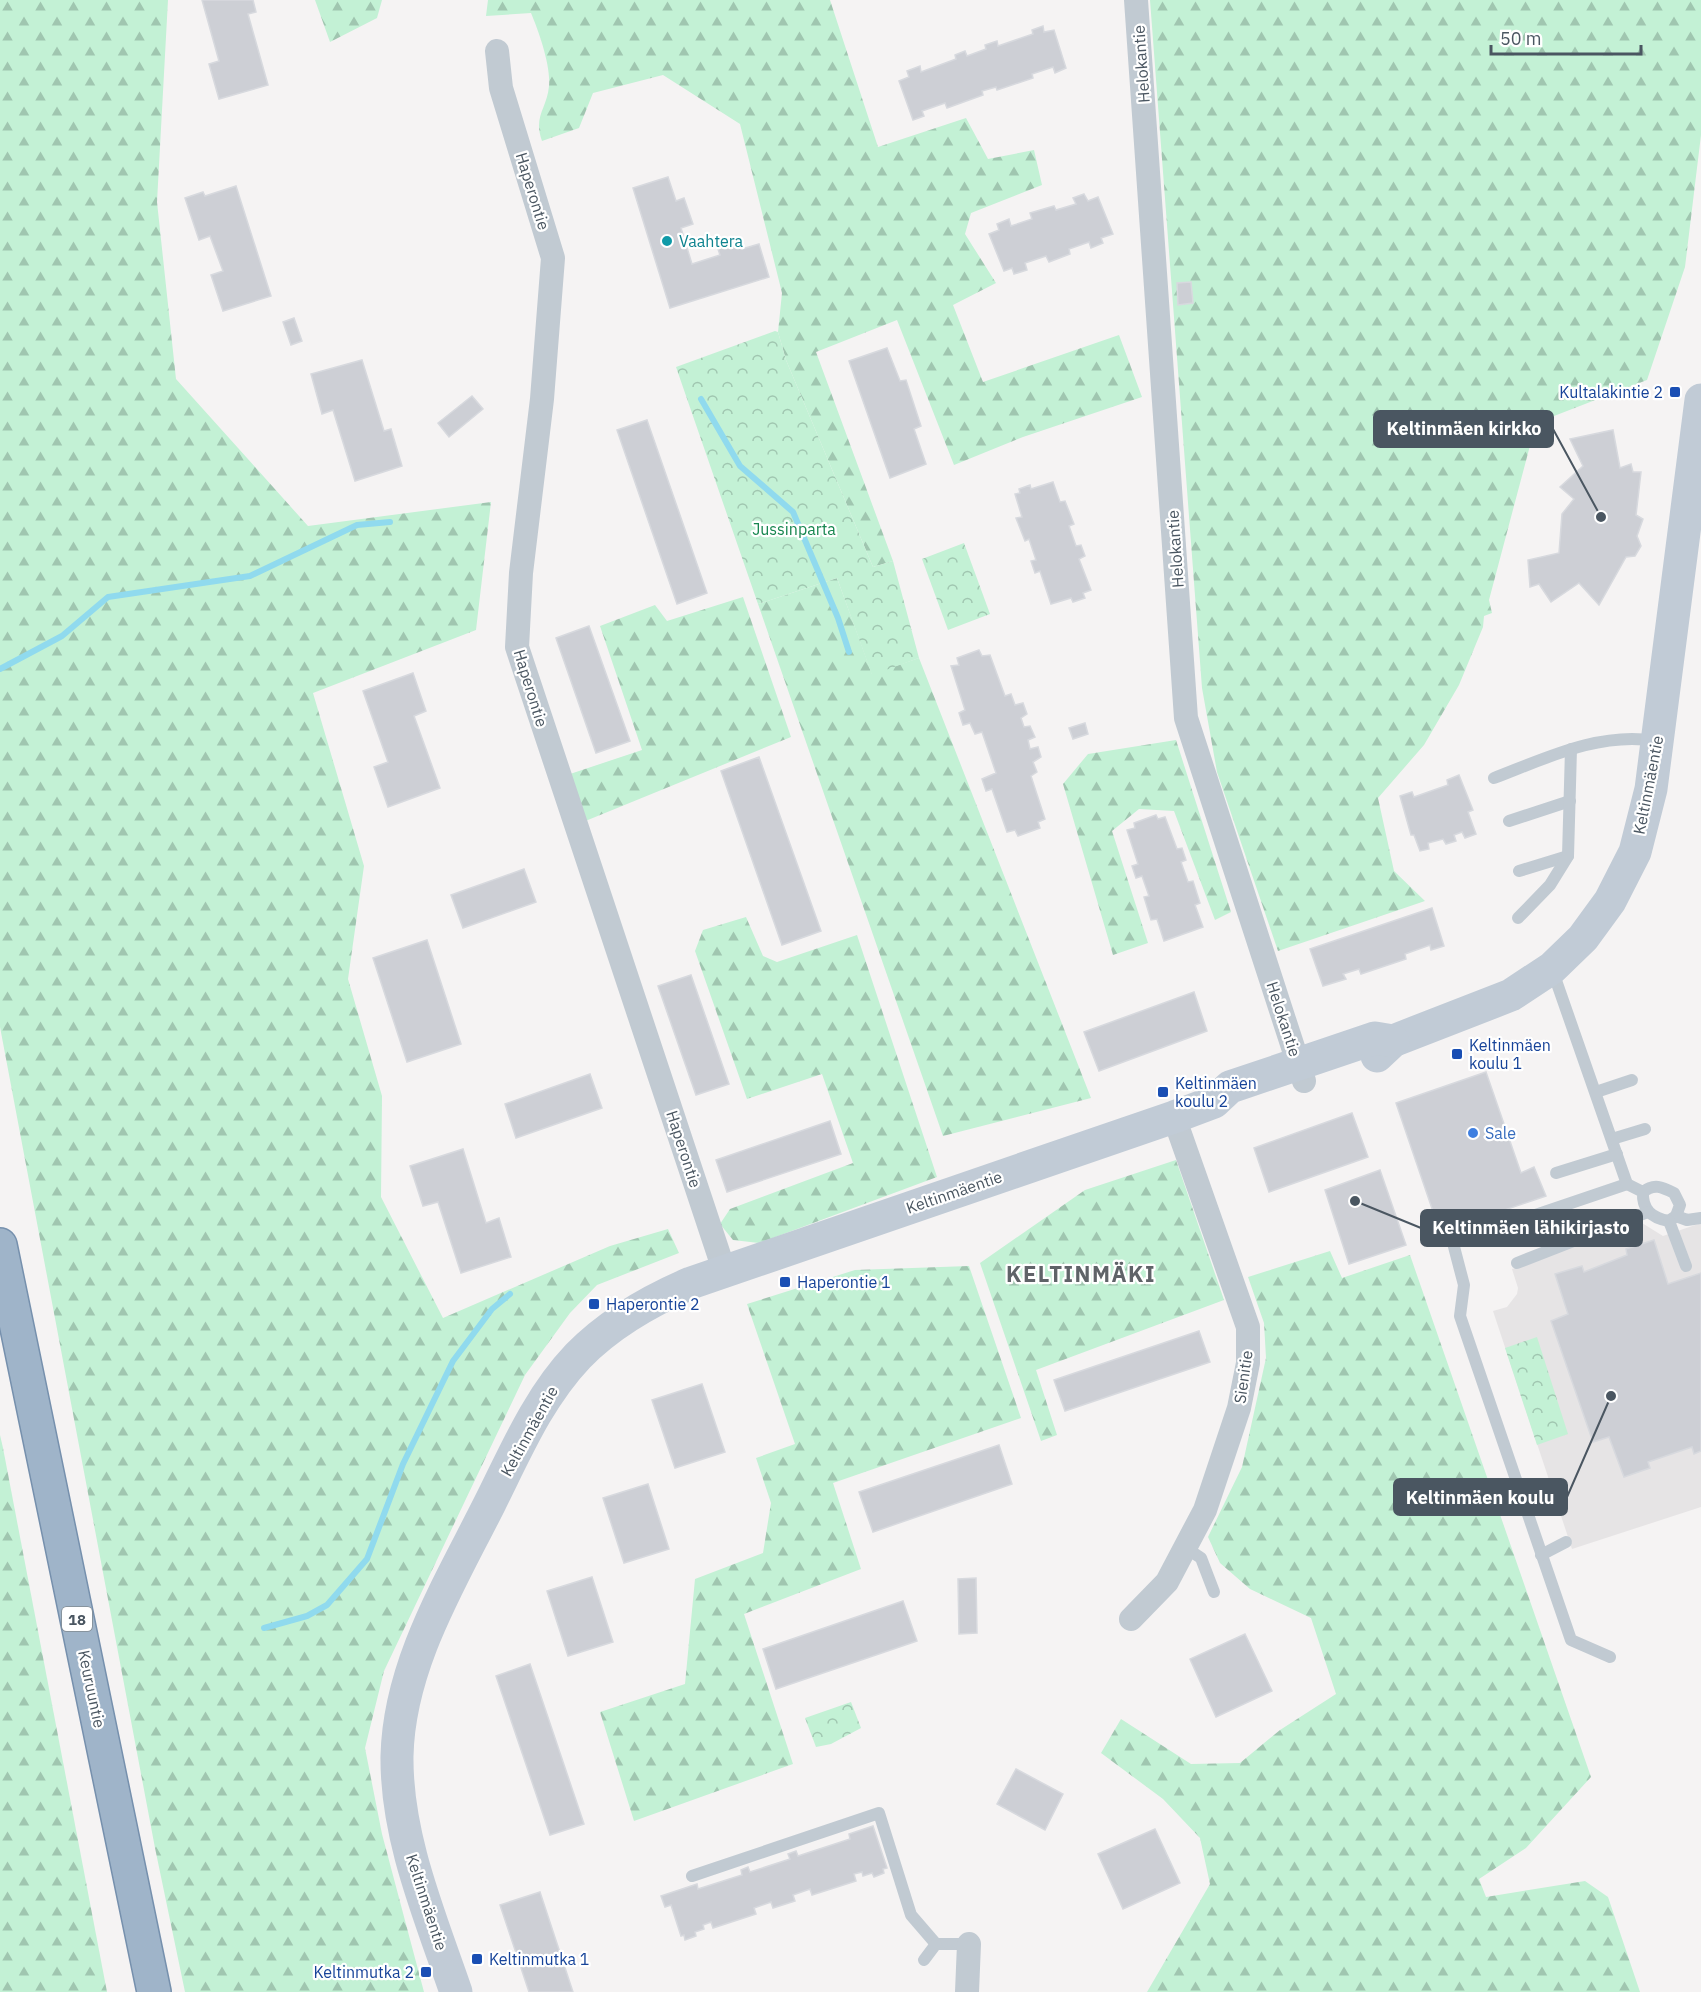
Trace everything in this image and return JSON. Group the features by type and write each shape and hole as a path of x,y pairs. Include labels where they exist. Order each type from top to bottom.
{"highway":[{"name":"Keuruuntie","path":"0,1245 154,1992"}],"main road":[{"name":"Keltinmäentie","path":"456,1992 418,1880 408,1841 398,1784 401,1714 423,1639 517,1449 556,1383 602,1334 644,1305 724,1270 1174,1118 1214,1102 1236,1104 1301,1072 1379,1055 1393,1041 1511,995 1551,968 1583,938 1610,901 1635,852 1651,789 1701,400"}],"street":[{"name":"Helokantie","path":"1136,0 1186,718 1301,1072"},
{"name":"Haperontie","path":"497,51 501,88 553,258 542,399 519,594 517,647 724,1270"},
{"name":"Sienitie","path":"1131,1619 1167,1582 1205,1510 1239,1408 1248,1363 1248,1327 1174,1118"},
{"path":"967,1992 969,1944"}],"lane":[{"path":"1494,778 1571,749 1632,737 1657,742"},
{"path":"1518,918 1550,885 1568,856 1571,749"},
{"path":"1509,821 1570,801"},
{"path":"1519,871 1568,856"},
{"path":"1551,968 1627,1184 1643,1192"},
{"path":"1596,1092 1632,1080"},
{"path":"1612,1139 1645,1129"},
{"path":"1556,1173 1617,1154"},
{"path":"1610,1657 1571,1640 1460,1316 1464,1285 1453,1243 1627,1184"},
{"path":"1686,1266 1673,1219 1680,1206 1674,1193 1660,1186 1649,1187 1643,1192 1642,1203 1648,1212 1658,1219 1673,1219 1687,1220 1701,1218"},
{"path":"1517,1263 1648,1212"},
{"path":"1541,1555 1566,1542"},
{"path":"1186,1548 1200,1558 1214,1592"},
{"path":"692,1876 879,1813 910,1915 936,1944 969,1944"},
{"path":"924,1960 936,1944"}],"shaded area":[{"path":"1633,1223 1642,1223 1663,1236 1701,1223 1701,1507 1572,1549 1493,1311 1507,1307 1517,1294 1518,1288 1512,1269"}],"green space":[{"path":"0,0 168,0 157,202 176,379 308,526 491,502 476,630 313,693 364,866 348,979 382,1096 381,1197 443,1318 610,1246 668,1229 679,1253 597,1285 570,1313 525,1375 384,1671 365,1748 382,1834 424,1992 185,1992 155,1848 0,1027"},
{"path":"315,0 382,0 377,18 330,42"},
{"path":"488,0 830,0 878,147 966,118 988,159 1034,150 1042,185 971,213 965,234 996,283 953,305 983,382 1119,335 1142,397 1023,437 954,465 897,320 816,352 893,561 873,567 786,360 778,332 782,293 740,124 663,75 593,93 579,128 542,141 539,125 548,94 549,78 544,49 531,13 486,16"},
{"path":"1150,0 1701,0 1701,135 1685,267 1647,380 1536,423 1489,600 1492,613 1484,616 1483,627 1459,685 1424,745 1378,798 1394,871 1425,901 1278,951 1217,772 1202,688"},
{"name":"Jussinparta","path":"775,331 778,332 786,360 873,567 893,561 919,658 872,675 837,578 758,604 676,367"},
{"path":"964,543 990,614 948,630 922,559"},
{"path":"837,578 872,674 919,658 1091,1098 943,1136 758,604"},
{"path":"743,597 791,737 583,822 567,775 642,750 600,626 655,605 667,621"},
{"path":"1176,740 1231,912 1215,920 1174,811 1139,809 1112,831 1148,943 1113,955 1063,784 1088,754"},
{"path":"746,917 763,956 777,962 857,935 937,1177 759,1243 733,1240 720,1224 730,1209 853,1163 822,1074 747,1099 695,951 703,930"},
{"path":"1176,1160 1224,1300 1036,1370 1057,1435 1041,1441 980,1263 1085,1190"},
{"path":"1330,1251 1342,1278 1410,1255 1591,1777 1526,1848 1479,1879 1486,1897 1585,1881 1608,1897 1640,1992 1147,1992 1210,1884 1200,1838 1163,1799 1101,1753 1121,1719 1191,1764 1240,1763 1280,1730 1336,1694 1311,1618 1250,1589 1220,1563 1208,1537 1242,1467 1266,1358 1264,1323 1248,1277"},
{"path":"969,1266 1021,1418 833,1483 861,1569 744,1614 793,1764 634,1821 600,1712 685,1684 695,1579 763,1553 771,1503 756,1458 795,1444 747,1304 855,1270"},
{"path":"1537,1337 1568,1434 1537,1445 1505,1348"},
{"path":"0,1435 3,1448 107,1992 0,1992"},
{"path":"851,1702 861,1728 831,1744 816,1747 805,1718"}],"building":[{"path":"202,0 253,0 256,12 248,14 268,85 219,99 209,64 219,61"},
{"path":"1043,26 1044,32 1054,30 1066,68 1055,73 1053,67 1032,74 1033,78 997,90 996,87 982,91 983,95 947,108 945,103 922,111 924,116 913,120 899,81 909,77 907,71 920,66 921,72 956,59 955,55 965,51 967,56 986,49 985,45 997,41 998,46 1033,34 1032,30"},
{"name":"Vaahtera","path":"668,177 676,201 684,198 693,224 681,228 692,264 720,255 717,246 739,239 742,249 759,244 769,277 670,308 633,188"},
{"path":"236,186 271,296 223,311 211,275 223,271 210,236 199,240 185,198 203,192 205,196"},
{"path":"1084,194 1088,201 1098,197 1113,234 1101,238 1103,243 1091,248 1089,242 1069,249 1070,254 1049,262 1046,256 1025,263 1027,270 1014,274 1012,268 1004,271 989,234 999,230 997,224 1009,219 1011,226 1032,219 1030,213 1054,206 1056,210 1076,204 1073,198"},
{"path":"1191,282 1193,303 1178,305 1177,283"},
{"path":"294,318 302,341 291,345 283,322"},
{"path":"887,348 900,381 906,380 921,426 914,429 926,464 890,478 849,361"},
{"path":"362,360 384,431 391,429 402,466 355,481 333,410 322,414 311,374"},
{"path":"472,396 483,409 449,437 438,423"},
{"path":"647,420 707,593 677,604 617,430"},
{"path":"1613,430 1620,468 1631,464 1633,472 1641,472 1636,515 1643,519 1637,536 1641,546 1635,556 1626,557 1599,605 1579,583 1551,602 1539,584 1530,587 1528,560 1559,553 1562,514 1574,499 1560,487 1583,466 1570,439"},
{"path":"1053,482 1060,502 1065,501 1074,524 1069,526 1076,546 1081,545 1085,556 1079,559 1091,590 1083,593 1085,598 1073,602 1071,598 1051,604 1040,571 1035,573 1031,561 1036,560 1029,539 1025,541 1016,518 1022,517 1015,494 1020,493 1019,489 1030,485 1031,489"},
{"path":"589,626 630,741 596,753 556,638"},
{"path":"979,650 982,656 990,655 1005,696 1011,694 1015,705 1023,703 1027,714 1021,718 1024,727 1030,726 1035,737 1028,740 1030,749 1038,747 1041,757 1033,762 1037,772 1031,776 1045,819 1038,822 1040,828 1018,836 1015,830 1007,832 992,789 986,791 982,779 996,773 982,732 975,734 970,723 963,725 959,713 965,710 951,666 959,665 957,658"},
{"path":"413,673 426,711 414,716 440,788 388,807 374,767 388,762 363,691"},
{"path":"1085,723 1088,734 1073,739 1069,728"},
{"path":"759,757 821,931 782,945 721,771"},
{"path":"1459,775 1473,810 1468,812 1476,834 1465,838 1462,832 1454,835 1456,841 1446,844 1443,839 1428,843 1429,849 1420,851 1414,835 1411,835 1400,796 1412,792 1414,797 1448,785 1447,780"},
{"path":"1156,815 1158,819 1165,817 1177,849 1182,848 1186,860 1181,862 1188,882 1193,881 1200,903 1195,905 1203,927 1164,941 1157,919 1151,920 1144,897 1149,896 1142,876 1136,878 1132,866 1138,864 1127,830 1135,828 1134,823"},
{"path":"524,869 536,902 463,928 451,895"},
{"path":"1432,908 1444,946 1431,950 1430,945 1405,954 1406,959 1361,974 1359,969 1343,974 1346,979 1323,986 1310,949"},
{"path":"427,940 461,1044 407,1062 373,958"},
{"path":"691,975 729,1084 696,1095 658,986"},
{"path":"1194,992 1207,1031 1099,1071 1084,1032"},
{"path":"1486,1072 1521,1173 1534,1167 1546,1196 1440,1232 1396,1103"},
{"path":"590,1074 602,1108 516,1138 505,1104"},
{"path":"1352,1113 1368,1157 1269,1192 1254,1148"},
{"path":"830,1121 841,1154 727,1192 716,1160"},
{"path":"463,1149 486,1223 499,1218 511,1257 461,1273 438,1202 423,1206 410,1166"},
{"path":"1380,1170 1406,1245 1349,1264 1325,1190"},
{"path":"1654,1240 1668,1284 1701,1273 1701,1451 1694,1454 1692,1447 1648,1462 1650,1468 1624,1477 1609,1437 1593,1442 1551,1321 1568,1314 1555,1274 1582,1266 1584,1272 1627,1255 1626,1249"},
{"path":"1199,1331 1210,1362 1065,1411 1054,1380"},
{"path":"702,1384 725,1452 675,1468 652,1400"},
{"path":"999,1445 1012,1484 873,1532 859,1492"},
{"path":"648,1484 669,1549 624,1563 603,1498"},
{"path":"592,1577 613,1642 568,1656 547,1591"},
{"path":"976,1578 977,1633 959,1634 958,1579"},
{"path":"903,1601 917,1641 776,1689 763,1649"},
{"path":"1245,1634 1272,1691 1216,1717 1190,1659"},
{"path":"530,1664 584,1824 550,1835 496,1676"},
{"path":"1016,1769 1063,1794 1045,1830 997,1804"},
{"path":"873,1826 887,1868 883,1869 884,1873 874,1877 872,1873 863,1876 862,1872 854,1874 856,1881 812,1895 810,1889 793,1895 795,1901 773,1908 771,1902 754,1908 756,1914 713,1928 711,1922 703,1925 704,1929 695,1932 696,1936 685,1940 684,1935 681,1936 671,1905 665,1907 661,1896 697,1884 698,1889 742,1875 741,1870 748,1867 750,1872 790,1859 788,1854 796,1851 798,1856 850,1839 849,1834"},
{"path":"1155,1829 1180,1883 1123,1909 1098,1854"},
{"path":"540,1892 573,1992 529,1992 500,1905"}],"waterway":[{"path":"701,399 740,466 793,512 838,618 849,652"},
{"path":"0,669 62,636 108,597 250,576 357,525 390,522"},
{"path":"264,1628 307,1616 327,1605 367,1559 403,1464 453,1361 492,1309 510,1294"}],"place":[{"name":"Vaahtera","path":"667,241"},
{"name":"Kultalakintie 2","path":"1675,392"},
{"name":"Keltinmäen kirkko","path":"1601,517"},
{"name":"Keltinmäen koulu 1","path":"1457,1054"},
{"name":"Keltinmäen koulu 2","path":"1163,1092"},
{"name":"Sale","path":"1473,1133"},
{"name":"Keltinmäen lähikirjasto","path":"1355,1201"},
{"name":"Haperontie 1","path":"785,1282"},
{"name":"Haperontie 2","path":"594,1304"},
{"name":"Keltinmäen koulu","path":"1611,1396"},
{"name":"Keltinmutka 1","path":"477,1959"},
{"name":"Keltinmutka 2","path":"426,1972"}],"district":[{"name":"KELTINMÄKI","path":"1081,1273"}]}
